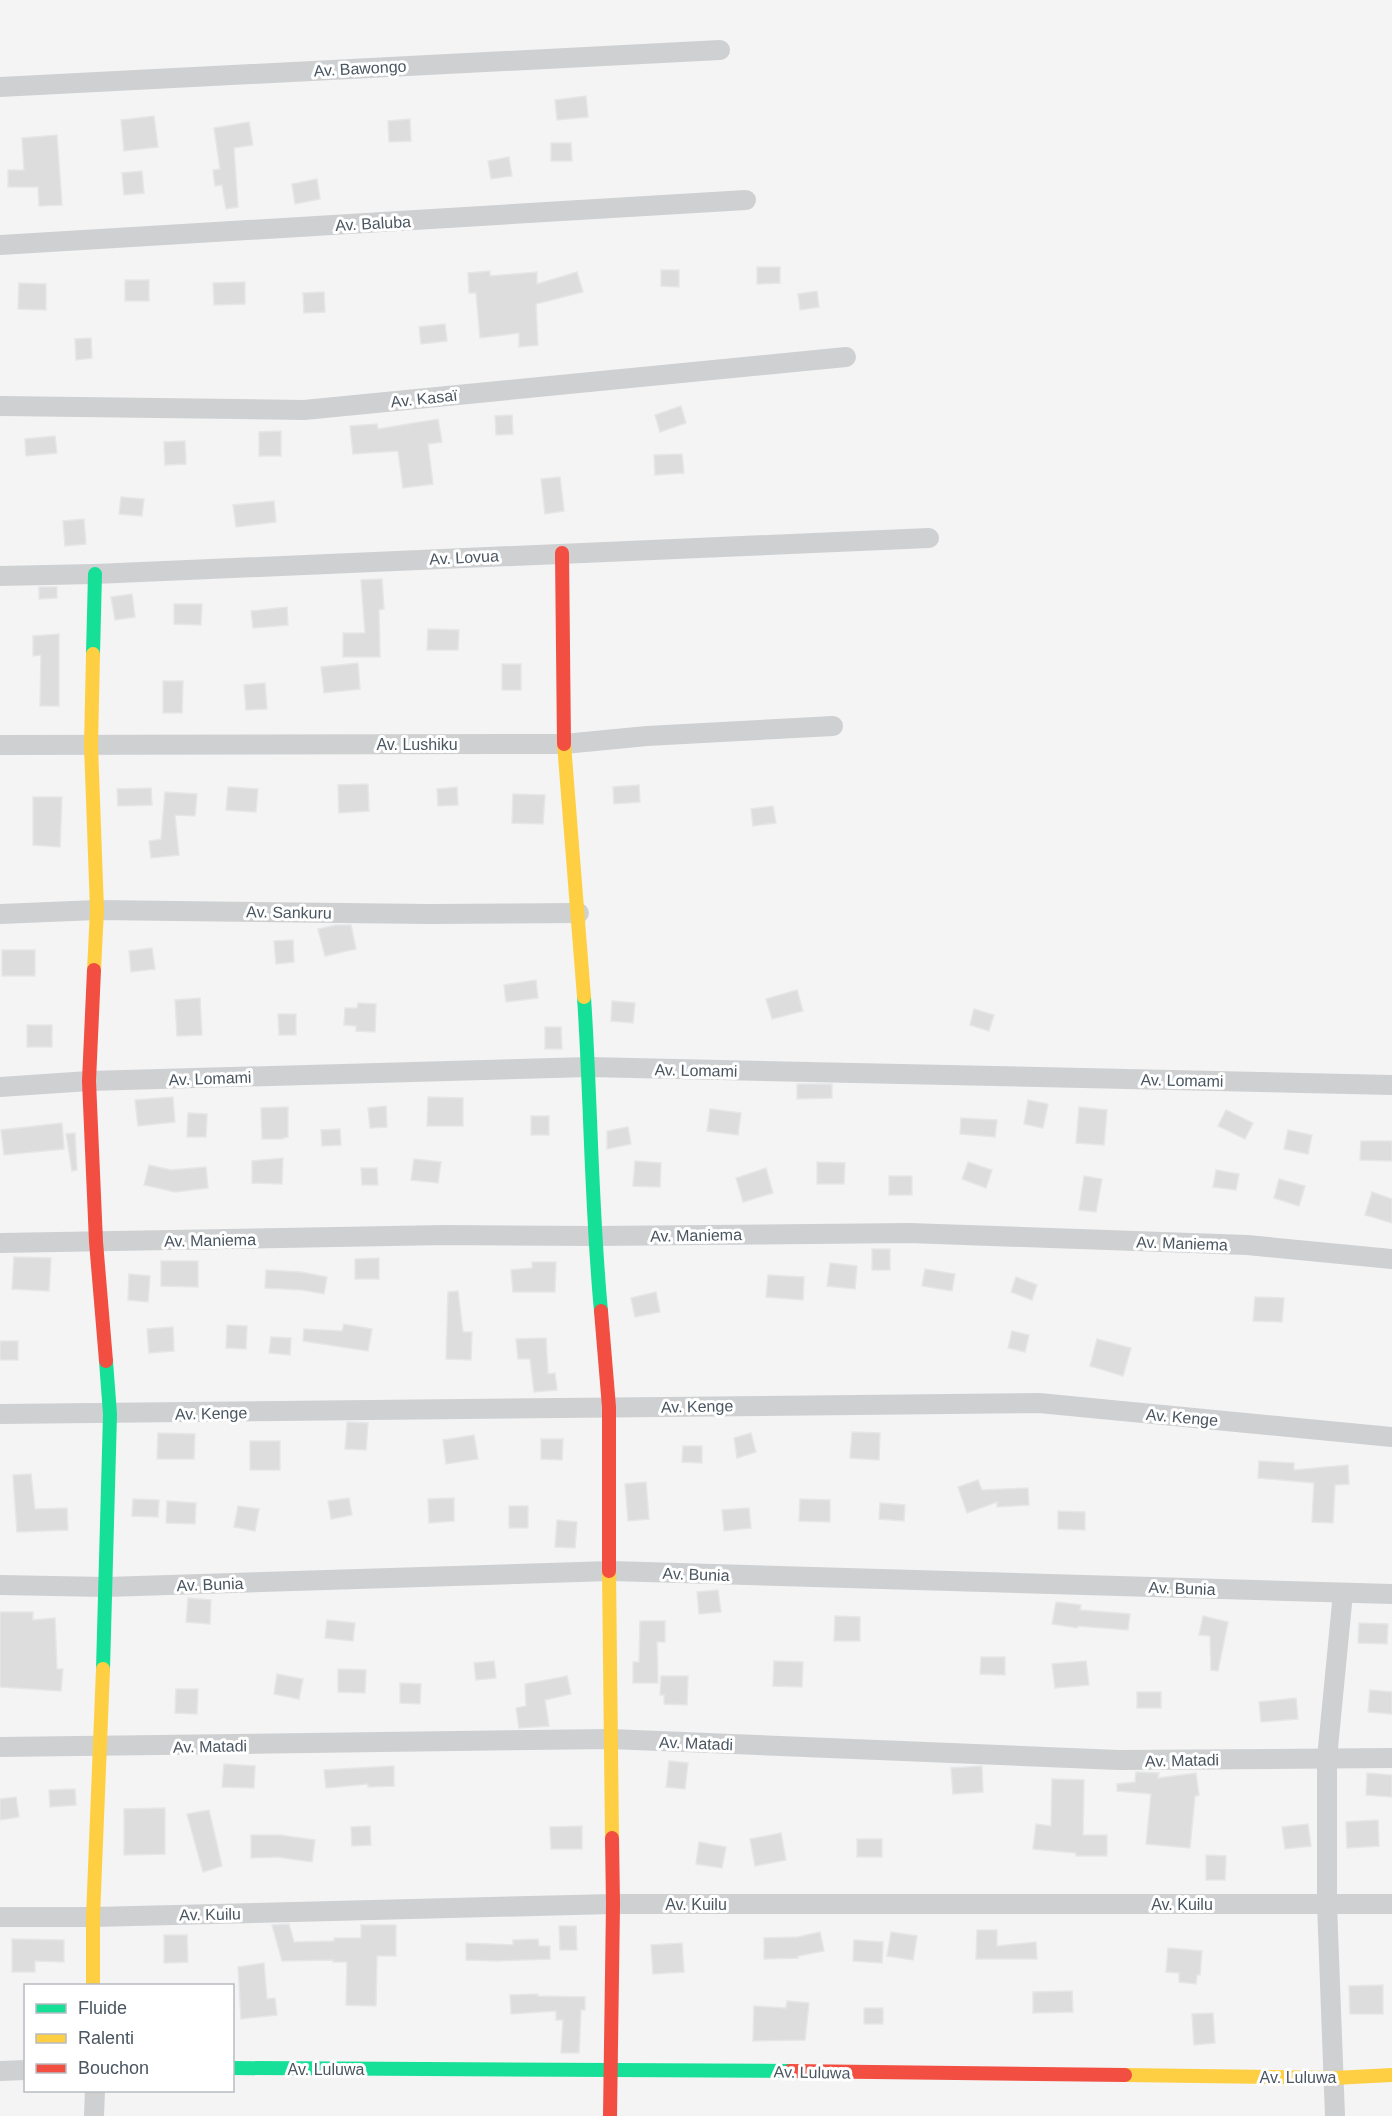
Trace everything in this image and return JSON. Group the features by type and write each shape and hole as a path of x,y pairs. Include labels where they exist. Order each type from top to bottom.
{"street":[{"name":"Av. Bawongo","path":"0,87 720,50"},
{"name":"Av. Baluba","path":"0,245 746,200"},
{"name":"Av. Kasaï","path":"0,406 304,410 846,357"},
{"name":"Av. Lovua","path":"0,576 95,574 929,538"},
{"path":"562,553 564,744 579,913 589,1068 594,1236 609,1407 613,1904 610,2116"},
{"path":"93,1984 98,1748 106,1587 110,1414 96,1242 89,1081 97,910 91,745 95,574"},
{"name":"Av. Lushiku","path":"0,745 564,744 647,736 833,726"},
{"name":"Av. Sankuru","path":"0,914 97,910 429,914 579,913"},
{"name":"Av. Lomami","path":"0,1087 89,1081 589,1068 1392,1085"},
{"name":"Av. Maniema","path":"0,1243 446,1235 920,1234 1247,1245 1392,1259"},
{"name":"Av. Kenge","path":"0,1414 1039,1403 1392,1437"},
{"name":"Av. Bunia","path":"0,1585 106,1587 611,1571 1392,1594"},
{"path":"1335,2116 1327,1904 1327,1758 1343,1593"},
{"name":"Av. Matadi","path":"0,1747 98,1748 610,1739 1118,1760 1392,1758"},
{"name":"Av. Kuilu","path":"0,1917 93,1917 613,1904 1392,1904"},
{"name":"Av. Luluwa","path":"234,2068 612,2069 1334,2078 1392,2075"},
{"path":"0,2070 24,2070"},
{"path":"94,2092 94,2116"}],"building":[{"path":"586,96 588,117 557,120 555,100"},
{"path":"154,116 158,147 124,151 121,120"},
{"path":"410,119 411,141 389,142 388,121"},
{"path":"249,122 253,145 234,148 238,207 226,209 222,185 215,186 213,170 220,169 214,128"},
{"path":"57,135 62,205 39,206 38,187 8,187 8,170 24,170 22,138"},
{"path":"551,143 571,143 572,161 551,161"},
{"path":"509,157 512,176 491,179 488,161"},
{"path":"142,171 144,193 124,195 122,173"},
{"path":"317,179 320,199 295,204 292,184"},
{"path":"757,267 780,267 780,283 757,284"},
{"path":"661,270 679,270 679,287 661,286"},
{"path":"490,271 490,276 537,272 537,284 577,272 583,292 536,304 538,345 519,347 519,333 480,338 476,293 469,293 468,273"},
{"path":"125,280 149,280 149,301 125,301"},
{"path":"245,282 245,304 214,305 213,283"},
{"path":"19,283 46,284 46,310 18,309"},
{"path":"817,291 819,307 800,310 798,294"},
{"path":"324,292 325,312 304,313 303,293"},
{"path":"445,324 447,341 421,344 419,327"},
{"path":"91,338 92,358 76,360 75,339"},
{"path":"681,406 686,423 660,432 655,415"},
{"path":"512,415 513,434 496,435 495,416"},
{"path":"438,419 442,442 428,444 433,484 403,488 398,451 353,454 350,426 377,424 378,429"},
{"path":"281,431 281,456 259,456 259,432"},
{"path":"55,436 57,453 26,456 25,439"},
{"path":"185,441 186,464 165,465 164,442"},
{"path":"682,454 684,473 655,475 654,455"},
{"path":"560,477 564,511 545,514 541,479"},
{"path":"121,497 144,499 142,516 119,514"},
{"path":"274,501 276,522 236,527 233,505"},
{"path":"84,519 86,544 65,546 63,521"},
{"path":"382,579 384,609 379,610 380,657 343,657 343,633 365,633 361,580"},
{"path":"39,587 57,587 57,598 39,599"},
{"path":"132,594 135,617 115,620 111,597"},
{"path":"174,604 202,604 201,625 174,624"},
{"path":"287,607 288,625 253,628 251,611"},
{"path":"428,629 459,630 458,650 427,650"},
{"path":"59,634 59,706 40,706 41,655 33,656 33,636"},
{"path":"358,663 360,689 324,693 321,667"},
{"path":"502,664 521,664 521,690 502,690"},
{"path":"163,681 183,681 182,713 163,713"},
{"path":"265,683 267,709 246,710 244,685"},
{"path":"368,784 369,811 339,813 338,785"},
{"path":"639,785 640,802 614,804 613,787"},
{"path":"228,787 258,789 256,812 226,810"},
{"path":"457,787 458,805 438,806 437,789"},
{"path":"151,788 152,805 118,806 117,789"},
{"path":"165,792 197,794 195,816 175,815 179,855 151,858 149,841 161,839"},
{"path":"513,794 545,795 543,824 512,823"},
{"path":"33,797 62,797 60,847 33,845"},
{"path":"773,806 776,823 753,826 751,809"},
{"path":"336,925 351,925 356,949 325,956 318,929"},
{"path":"293,940 294,962 276,964 274,941"},
{"path":"152,948 155,969 131,972 129,951"},
{"path":"2,950 35,950 35,976 2,976"},
{"path":"536,980 538,998 506,1002 504,985"},
{"path":"797,990 803,1011 772,1019 766,999"},
{"path":"200,998 202,1035 177,1036 175,1000"},
{"path":"612,1001 635,1003 633,1023 611,1021"},
{"path":"358,1003 376,1004 375,1032 356,1031 356,1026 344,1025 345,1008 357,1008"},
{"path":"974,1009 994,1015 989,1031 970,1025"},
{"path":"278,1014 296,1014 296,1035 279,1035"},
{"path":"27,1025 52,1025 52,1047 27,1047"},
{"path":"545,1027 561,1027 562,1049 545,1049"},
{"path":"797,1084 832,1084 832,1098 797,1099"},
{"path":"173,1097 175,1122 138,1126 135,1100"},
{"path":"428,1097 463,1098 463,1126 427,1126"},
{"path":"1028,1100 1048,1104 1043,1128 1024,1124"},
{"path":"386,1106 387,1127 370,1128 368,1108"},
{"path":"288,1107 288,1137 262,1139 261,1108"},
{"path":"1079,1107 1107,1110 1104,1145 1076,1143"},
{"path":"710,1109 741,1113 738,1135 707,1131"},
{"path":"1226,1110 1253,1123 1245,1139 1218,1126"},
{"path":"188,1113 207,1114 206,1137 187,1137"},
{"path":"531,1116 549,1116 549,1135 531,1135"},
{"path":"961,1118 997,1120 995,1137 960,1134"},
{"path":"62,1123 64,1149 4,1155 1,1130"},
{"path":"628,1127 631,1144 607,1149 607,1131"},
{"path":"340,1129 341,1145 322,1146 321,1130"},
{"path":"1288,1130 1312,1135 1308,1154 1284,1149"},
{"path":"75,1133 77,1170 72,1171 66,1134"},
{"path":"1361,1141 1392,1141 1392,1161 1360,1160"},
{"path":"283,1158 282,1184 252,1183 252,1161"},
{"path":"414,1159 441,1162 438,1183 411,1180"},
{"path":"635,1161 661,1163 660,1187 633,1186"},
{"path":"817,1162 845,1163 844,1184 817,1184"},
{"path":"968,1162 992,1170 986,1188 962,1179"},
{"path":"149,1165 171,1170 206,1167 208,1188 175,1192 144,1185"},
{"path":"361,1168 377,1168 378,1185 362,1185"},
{"path":"766,1168 773,1193 743,1202 736,1178"},
{"path":"1216,1170 1239,1174 1236,1190 1213,1187"},
{"path":"889,1176 912,1176 912,1195 889,1195"},
{"path":"1084,1176 1102,1179 1096,1212 1079,1210"},
{"path":"1279,1179 1305,1186 1299,1206 1274,1198"},
{"path":"1372,1192 1392,1199 1392,1223 1365,1215"},
{"path":"872,1249 890,1249 890,1270 872,1270"},
{"path":"14,1257 51,1258 49,1291 12,1289"},
{"path":"379,1258 379,1279 355,1279 355,1259"},
{"path":"161,1261 198,1261 198,1287 161,1286"},
{"path":"532,1262 556,1262 555,1292 513,1292 511,1270 532,1268"},
{"path":"830,1263 857,1266 855,1289 827,1286"},
{"path":"925,1269 955,1274 952,1291 922,1286"},
{"path":"266,1270 301,1272 327,1277 324,1294 265,1288"},
{"path":"129,1274 150,1276 148,1302 128,1300"},
{"path":"768,1275 804,1277 803,1300 766,1297"},
{"path":"1016,1277 1037,1285 1032,1300 1011,1292"},
{"path":"458,1291 463,1332 472,1332 471,1360 446,1359 448,1292"},
{"path":"656,1292 660,1312 635,1317 631,1298"},
{"path":"1255,1297 1284,1298 1282,1322 1253,1321"},
{"path":"344,1324 372,1329 368,1351 303,1341 304,1329 342,1331"},
{"path":"227,1325 247,1326 246,1349 226,1348"},
{"path":"173,1327 174,1351 149,1353 147,1329"},
{"path":"1012,1331 1029,1335 1025,1352 1008,1348"},
{"path":"271,1337 291,1338 290,1355 269,1353"},
{"path":"546,1338 548,1374 555,1373 557,1390 534,1392 530,1359 518,1359 516,1339"},
{"path":"1097,1339 1131,1348 1123,1376 1090,1366"},
{"path":"0,1341 18,1341 18,1360 0,1360"},
{"path":"347,1422 368,1423 366,1450 345,1449"},
{"path":"852,1432 880,1433 879,1460 850,1458"},
{"path":"158,1433 195,1434 194,1459 157,1459"},
{"path":"751,1433 756,1452 737,1458 734,1438"},
{"path":"474,1435 478,1459 446,1464 443,1440"},
{"path":"541,1439 563,1439 562,1460 541,1459"},
{"path":"250,1441 280,1441 280,1470 250,1470"},
{"path":"683,1446 702,1446 702,1463 682,1462"},
{"path":"1259,1461 1294,1463 1294,1470 1348,1465 1349,1484 1335,1485 1333,1523 1312,1522 1314,1483 1258,1478"},
{"path":"31,1474 35,1509 67,1508 68,1530 17,1532 13,1475"},
{"path":"978,1480 982,1490 1028,1488 1029,1505 997,1507 997,1502 967,1513 958,1487"},
{"path":"646,1482 649,1519 628,1521 625,1484"},
{"path":"349,1498 352,1515 331,1519 328,1501"},
{"path":"454,1498 454,1521 429,1523 428,1499"},
{"path":"133,1499 159,1500 158,1517 132,1516"},
{"path":"800,1499 830,1500 830,1522 799,1521"},
{"path":"167,1501 196,1503 195,1524 166,1523"},
{"path":"880,1503 905,1505 904,1521 879,1519"},
{"path":"238,1506 259,1509 255,1531 234,1527"},
{"path":"509,1506 528,1506 528,1528 509,1528"},
{"path":"749,1508 751,1528 724,1531 722,1510"},
{"path":"1058,1511 1085,1512 1085,1530 1058,1529"},
{"path":"557,1520 577,1522 575,1548 555,1547"},
{"path":"718,1590 721,1612 699,1614 697,1592"},
{"path":"188,1598 211,1600 210,1624 186,1622"},
{"path":"1056,1602 1081,1605 1080,1610 1130,1614 1128,1630 1078,1626 1077,1628 1052,1624"},
{"path":"0,1612 33,1612 33,1620 55,1618 57,1669 63,1669 61,1691 0,1687"},
{"path":"835,1616 860,1617 860,1641 834,1641"},
{"path":"1203,1616 1228,1622 1218,1671 1211,1670 1210,1636 1199,1635"},
{"path":"327,1620 355,1623 353,1641 325,1638"},
{"path":"640,1621 665,1621 665,1642 657,1642 658,1683 633,1683 633,1662 639,1662"},
{"path":"1359,1623 1388,1624 1387,1644 1358,1643"},
{"path":"981,1657 1005,1657 1005,1675 980,1674"},
{"path":"494,1661 496,1678 476,1680 474,1663"},
{"path":"774,1661 803,1662 802,1687 773,1686"},
{"path":"1086,1661 1089,1685 1055,1688 1052,1664"},
{"path":"338,1669 366,1670 365,1693 338,1692"},
{"path":"277,1674 303,1679 299,1699 274,1694"},
{"path":"567,1676 571,1694 545,1700 549,1726 519,1728 516,1708 526,1706 525,1684"},
{"path":"661,1676 688,1676 687,1705 664,1704 664,1695 660,1695"},
{"path":"400,1683 421,1684 420,1704 400,1703"},
{"path":"176,1689 198,1689 197,1714 175,1713"},
{"path":"1370,1690 1392,1692 1392,1714 1368,1712"},
{"path":"1137,1692 1161,1692 1161,1708 1137,1708"},
{"path":"1296,1698 1298,1719 1261,1722 1259,1702"},
{"path":"669,1761 688,1763 685,1789 666,1787"},
{"path":"224,1764 255,1766 254,1788 222,1787"},
{"path":"394,1766 394,1786 368,1787 368,1784 326,1788 324,1770"},
{"path":"982,1766 983,1792 953,1794 951,1768"},
{"path":"1136,1772 1159,1773 1158,1778 1196,1773 1199,1795 1195,1796 1190,1848 1146,1844 1151,1794 1117,1791 1117,1784 1135,1782"},
{"path":"1367,1773 1392,1775 1392,1797 1366,1795"},
{"path":"1052,1779 1084,1780 1083,1835 1107,1835 1107,1856 1076,1856 1076,1853 1033,1849 1036,1824 1051,1826"},
{"path":"75,1789 76,1805 50,1807 49,1790"},
{"path":"16,1797 19,1817 0,1820 0,1799"},
{"path":"165,1808 165,1854 124,1855 124,1809"},
{"path":"209,1810 222,1866 203,1872 187,1814"},
{"path":"1378,1820 1379,1846 1347,1848 1346,1822"},
{"path":"1308,1824 1311,1846 1285,1849 1282,1827"},
{"path":"370,1826 371,1845 352,1846 351,1827"},
{"path":"582,1826 582,1849 551,1849 550,1827"},
{"path":"781,1833 786,1860 755,1866 750,1839"},
{"path":"251,1835 280,1835 315,1840 312,1862 277,1857 251,1858"},
{"path":"857,1839 882,1839 882,1857 857,1857"},
{"path":"699,1842 726,1847 722,1868 696,1864"},
{"path":"1206,1855 1226,1856 1225,1880 1206,1880"},
{"path":"289,1924 294,1942 361,1938 361,1925 396,1925 396,1956 377,1956 376,2006 346,2005 347,1962 282,1961 272,1925"},
{"path":"559,1926 576,1926 577,1950 560,1950"},
{"path":"977,1930 997,1930 997,1946 1036,1942 1037,1959 976,1959"},
{"path":"820,1932 824,1951 798,1956 798,1958 764,1959 764,1938 798,1937"},
{"path":"891,1932 917,1936 913,1960 887,1956"},
{"path":"164,1935 187,1935 188,1962 164,1963"},
{"path":"12,1939 64,1940 64,1962 35,1961 35,1972 12,1972"},
{"path":"538,1939 539,1946 550,1946 550,1959 466,1960 466,1943 513,1945 513,1940"},
{"path":"854,1940 883,1942 882,1963 853,1961"},
{"path":"682,1943 684,1972 653,1974 651,1945"},
{"path":"1168,1948 1202,1951 1200,1975 1197,1975 1196,1984 1179,1982 1179,1973 1166,1972"},
{"path":"264,1963 267,1999 275,1998 277,2015 241,2019 238,1967"},
{"path":"1383,1985 1383,2014 1350,2014 1349,1986"},
{"path":"1072,1991 1073,2012 1033,2013 1033,1992"},
{"path":"538,1994 538,1996 585,1997 585,2010 581,2010 579,2053 561,2053 563,2020 556,2020 556,2011 511,2014 510,1995"},
{"path":"787,2001 809,2003 805,2040 753,2041 754,2006 786,2008"},
{"path":"864,2008 883,2008 883,2024 864,2024"},
{"path":"1213,2013 1215,2043 1194,2045 1192,2014"}],"traffic: fast":[{"path":"93,654 95,574"},
{"path":"584,997 601,1311"},
{"path":"103,1669 110,1414 106,1361"},
{"path":"234,2068 790,2071"}],"traffic: slow":[{"path":"93,654 91,745 97,910 94,970"},
{"path":"564,744 584,997"},
{"path":"609,1571 612,1838"},
{"path":"93,1984 93,1917 103,1669"},
{"path":"1125,2075 1334,2078 1392,2075"}],"traffic: jam":[{"path":"562,553 564,744"},
{"path":"94,970 89,1081 96,1242 106,1361"},
{"path":"601,1311 609,1407 609,1571"},
{"path":"610,2116 612,1838"},
{"path":"790,2071 1125,2075"}]}
